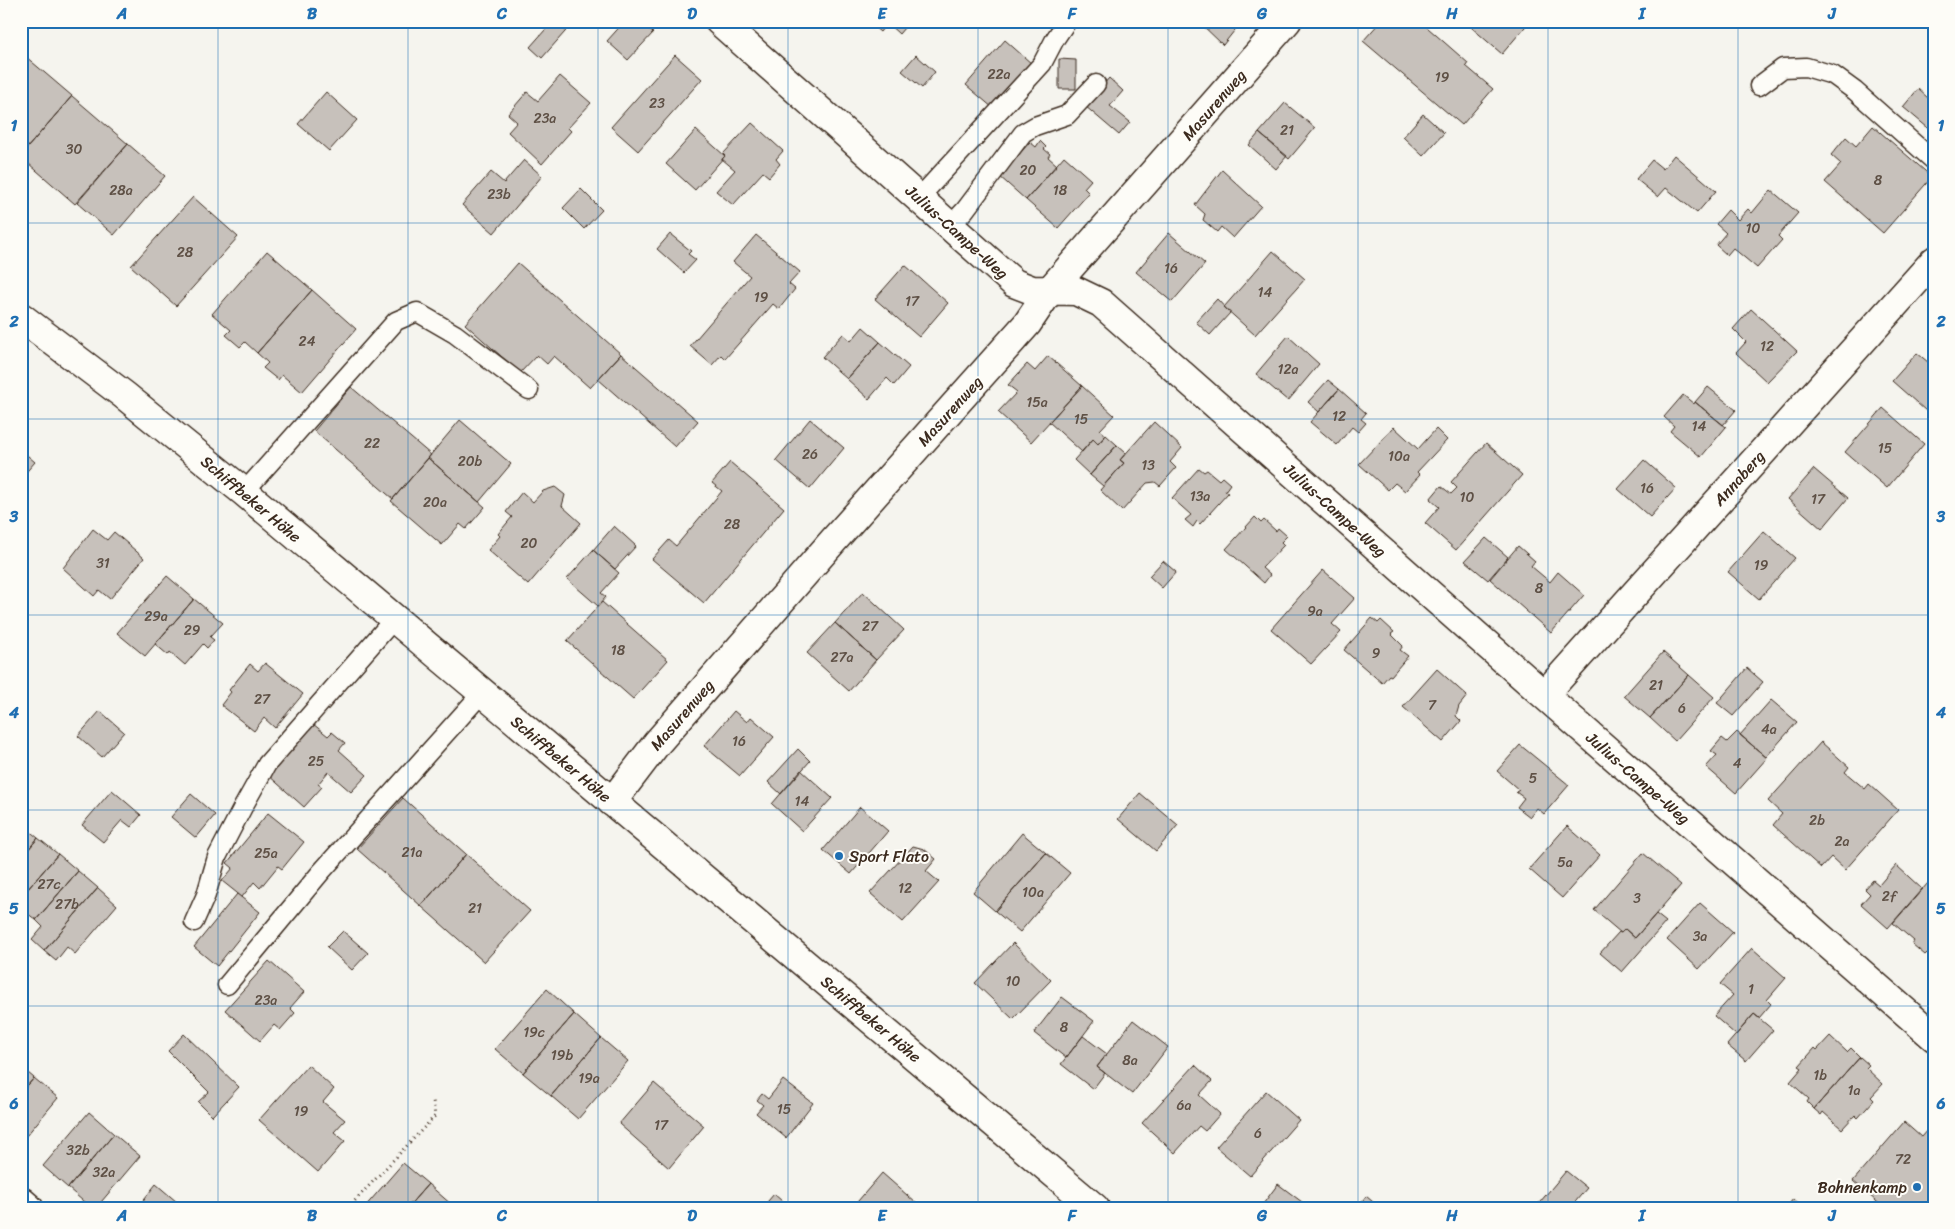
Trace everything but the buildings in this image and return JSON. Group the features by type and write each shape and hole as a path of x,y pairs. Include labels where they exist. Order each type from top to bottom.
{"street":[{"name":"Julius-Campe-Weg","path":"719,21 1014,283 1032,290 1076,291 1101,303 1934,1037"},
{"name":"Masurenweg","path":"612,802 676,721 839,534 1027,324 1050,290 1287,21"},
{"name":"Annaberg","path":"1544,695 1934,262"},
{"name":"Schiffbeker Höhe","path":"21,317 124,395 244,492 1095,1208"},
{"path":"21,1201 29,1208"}],"lane":[{"path":"919,198 1042,64 1054,39 1067,21"},
{"path":"1759,86 1783,68 1806,67 1833,75 1855,91 1934,161"},
{"path":"950,226 965,210 1023,133 1035,126 1067,115 1096,84"},
{"path":"244,492 396,321 417,312 455,334 529,390"},
{"path":"194,922 206,895 217,858 266,764 394,619"},
{"path":"227,985 321,872 482,692"}],"path":[{"path":"348,1208 435,1116 433,1100"}],"place":[{"name":"Sport Flato","path":"839,856"},
{"name":"Bohnenkamp","path":"1917,1187"}]}
